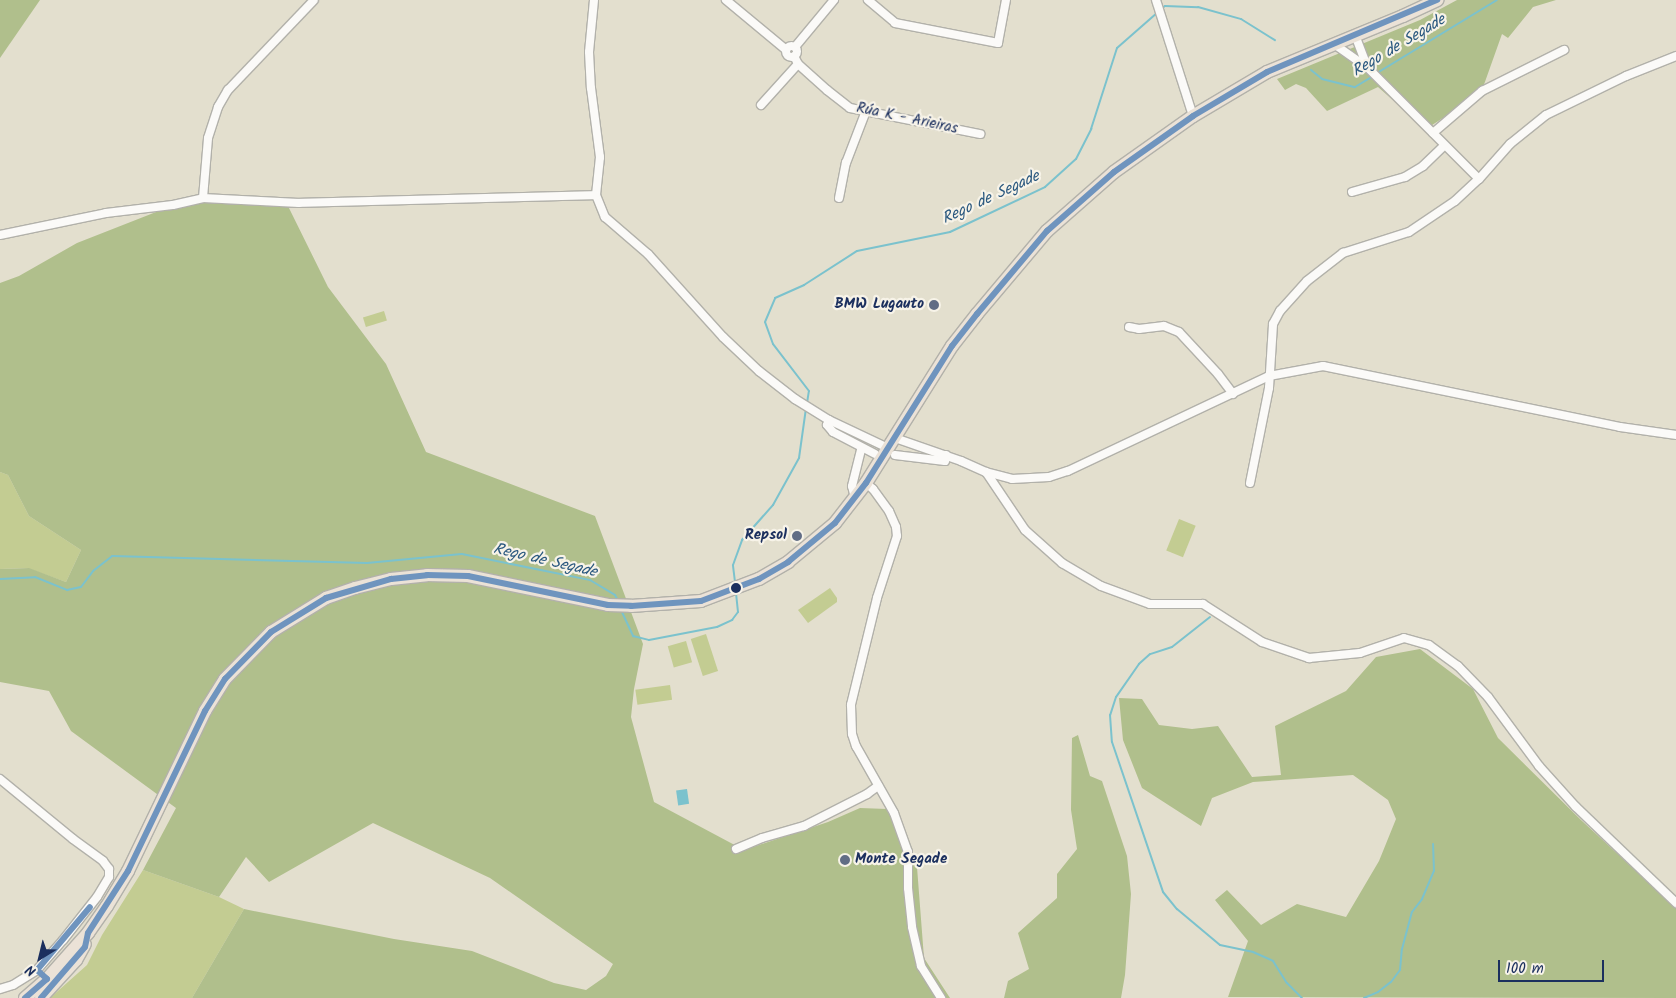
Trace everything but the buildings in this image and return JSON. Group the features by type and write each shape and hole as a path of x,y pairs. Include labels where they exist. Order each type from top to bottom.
{"highway":[{"path":"25,998 47,979 88,933 107,906 128,872 205,711 225,679 271,632 326,598 391,579 427,575 468,576 608,605 631,606 701,601 759,580 788,562 835,523 855,499 892,447 952,346 1047,231 1114,172 1193,116 1267,72 1437,0"},
{"path":"41,998 76,960 85,947 88,933"}],"street":[{"path":"202,198 208,138 218,107 228,90 314,0"},
{"path":"594,0 589,52 591,88 600,157 596,195 605,217 648,254 723,337 759,371 795,399 829,420 892,447 945,461 946,455"},
{"name":"Rúa K - Arieiras","path":"726,0 785,49 787,56 794,56 798,64 850,108 980,134"},
{"path":"794,56 796,53 795,47 834,0"},
{"path":"868,0 895,23 998,43 1006,0"},
{"path":"1156,0 1193,116"},
{"path":"1355,35 1368,68"},
{"path":"1334,44 1368,68 1479,179"},
{"path":"785,49 790,45 795,47"},
{"path":"1433,133 1482,91 1564,50"},
{"path":"1250,483 1269,376 1272,324 1307,280 1343,254 1409,232 1455,201 1479,179 1510,144 1546,115 1626,76 1676,56"},
{"path":"761,105 798,64"},
{"path":"839,198 846,162 866,111"},
{"path":"1352,192 1405,177 1423,166 1444,146"},
{"path":"0,235 106,213 173,205 202,198 299,203 596,195"},
{"path":"1129,327 1139,329 1164,326 1171,327 1180,332 1218,374 1233,394"},
{"path":"892,447 946,455 986,472 1012,479 1049,477 1068,471 1269,376 1323,366 1620,427 1676,435"},
{"path":"829,420 827,425 833,432 861,449 875,454"},
{"path":"855,499 852,486 861,449"},
{"path":"986,472 1024,530 1062,563 1100,586 1150,604 1203,604 1262,642 1309,658 1360,654 1404,638 1429,645 1458,666 1488,697 1539,766 1576,808 1676,903"},
{"path":"866,483 889,511 896,526 897,536 876,598 851,705 852,734 894,813 908,852 908,888 912,927 921,966 941,998"},
{"path":"0,779 72,840 103,861 109,869 109,877 97,898 64,940 37,970 13,985 0,989"},
{"path":"736,849 762,838 804,826 860,798 878,786"},
{"path":"97,898 107,906"},
{"path":"37,970 47,979"}],"green space":[{"path":"0,0 40,0 0,58"},
{"path":"1457,0 1556,0 1533,7 1508,38 1502,34 1481,93 1426,129 1378,87 1327,111 1306,88 1296,84 1285,90 1277,79 1420,20"},
{"path":"286,202 328,287 386,364 426,452 595,516 643,644 634,689 631,717 654,802 744,850 828,822 860,808 887,809 917,867 924,958 950,998 192,998 244,909 394,939 472,951 554,983 586,990 606,976 613,964 490,878 373,823 269,882 246,857 219,897 143,870 176,808 71,731 49,691 0,682 0,569 29,568 66,582 81,550 29,516 8,475 0,472 0,283 19,276 77,243 179,203"},
{"path":"384,311 387,321 366,327 363,317"},
{"path":"0,472 8,475 29,516 81,550 66,582 27,568 0,569"},
{"path":"1179,519 1196,526 1183,557 1166,551"},
{"path":"830,588 837,598 837,602 808,623 798,610"},
{"path":"706,634 718,671 703,676 691,639"},
{"path":"686,641 692,662 674,667 668,646"},
{"path":"1420,649 1473,689 1498,738 1581,820 1676,908 1676,998 1228,997 1248,941 1215,900 1227,890 1261,925 1297,904 1346,917 1379,861 1396,819 1388,800 1353,775 1253,782 1212,798 1201,826 1142,788 1123,740 1119,698 1142,699 1159,725 1192,729 1218,726 1252,777 1281,775 1275,726 1346,691 1376,657"},
{"path":"670,685 672,700 637,705 635,690"},
{"path":"1078,735 1090,776 1102,781 1127,856 1131,894 1125,975 1121,998 1004,998 1008,981 1029,969 1018,933 1057,898 1057,874 1077,849 1071,810 1072,738"},
{"path":"143,870 219,897 244,909 192,998 50,998 87,965 102,935"}],"water":[{"path":"687,789 689,804 678,805 676,791"}],"waterway":[{"name":"Rego de Segade","path":"1377,73 1497,0"},
{"name":"Rego de Segade","path":"1161,9 1165,6 1198,7 1241,19 1275,40"},
{"name":"Rego de Segade","path":"807,403 809,391 773,344 765,322 775,298 804,285 857,251 950,232 1045,187 1076,159 1091,129 1117,48 1158,12"},
{"name":"Rego de Segade","path":"1311,70 1322,79 1355,87 1373,76"},
{"name":"Rego de Segade","path":"735,582 733,565 742,540 773,505 799,458 806,408"},
{"name":"Rego de Segade","path":"0,579 35,577 67,590 81,587 93,571 112,556 367,563 462,554 590,580 615,595 618,601"},
{"name":"Rego de Segade","path":"621,610 633,636 649,640 717,627 732,620 738,612 736,592"},
{"path":"1210,617 1172,647 1150,654 1139,664 1116,697 1110,715 1112,742 1163,892 1177,909 1220,945 1253,952 1273,961 1287,983 1302,998"},
{"path":"1364,998 1378,992 1391,982 1400,970 1402,949 1412,912 1422,899 1434,871 1433,844"}],"transit line":[{"path":"41,998 85,947 88,933 128,871 205,711 225,679 271,632 326,598 391,579 427,575 468,576 608,605 631,606 701,601 759,579 788,562 835,523 866,483 952,346 977,314 1047,231 1114,172 1193,116 1267,72 1437,0"},
{"path":"25,998 47,979 37,970 90,907"}],"place":[{"name":"BMW Lugauto","path":"934,305"},
{"name":"Repsol","path":"797,536"},
{"name":"Monte Segade","path":"845,860"}]}
